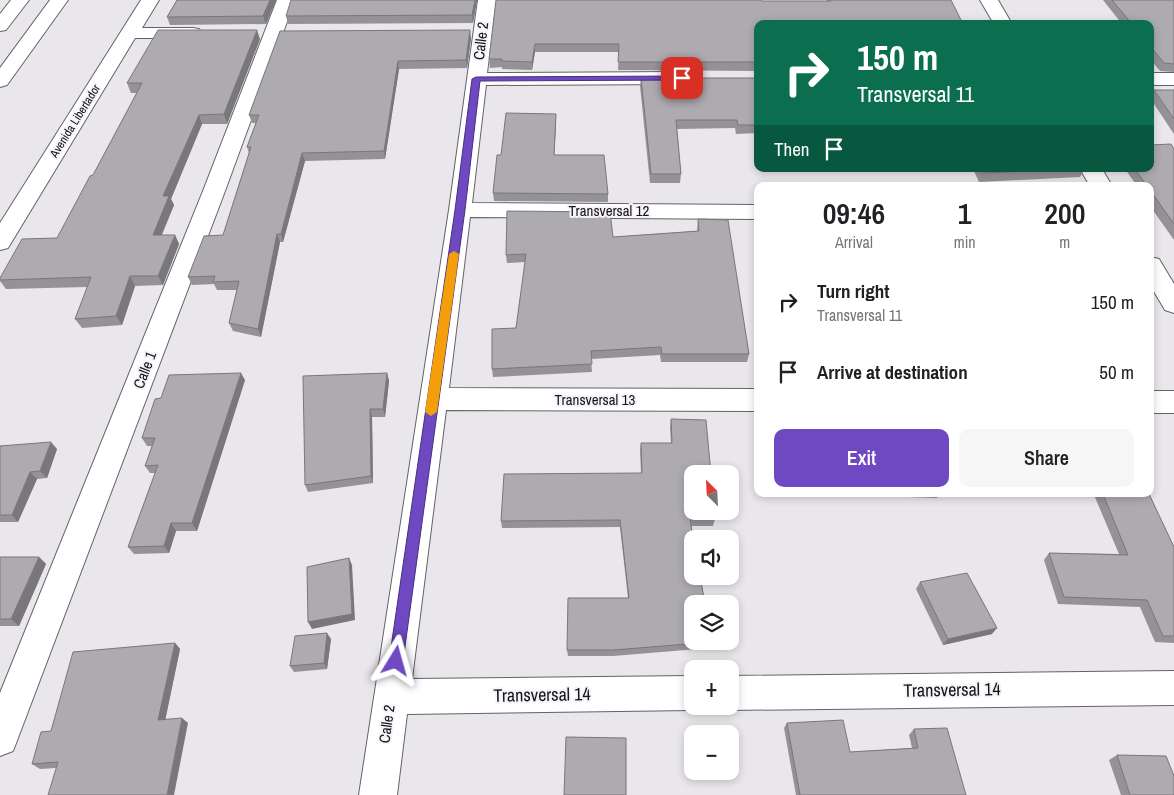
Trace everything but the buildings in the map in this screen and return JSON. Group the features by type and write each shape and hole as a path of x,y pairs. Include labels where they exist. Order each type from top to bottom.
{"street":[{"path":"0,26 20,0"},
{"path":"0,81 59,0"},
{"name":"Avenida Libertador","path":"0,242 150,0"},
{"name":"Calle 1","path":"0,738 214,191 286,0"},
{"name":"Calle 2","path":"378,795 460,210 476,79 473,30 487,0"},
{"path":"989,0 1001,20"},
{"path":"130,33 206,33"},
{"path":"476,79 699,78"},
{"path":"1154,79 1174,79"},
{"name":"Transversal 12","path":"460,210 754,212"},
{"path":"1154,272 1174,304"},
{"name":"Transversal 13","path":"433,399 754,400"},
{"path":"1154,402 1174,402"},
{"name":"Transversal 14","path":"739,693 1174,688"},
{"name":"Transversal 14","path":"391,697 684,694"}],"slow traffic":[{"path":"431,412 454,254"}],"route":[{"path":"396,661 460,210 476,79 682,78"}]}
